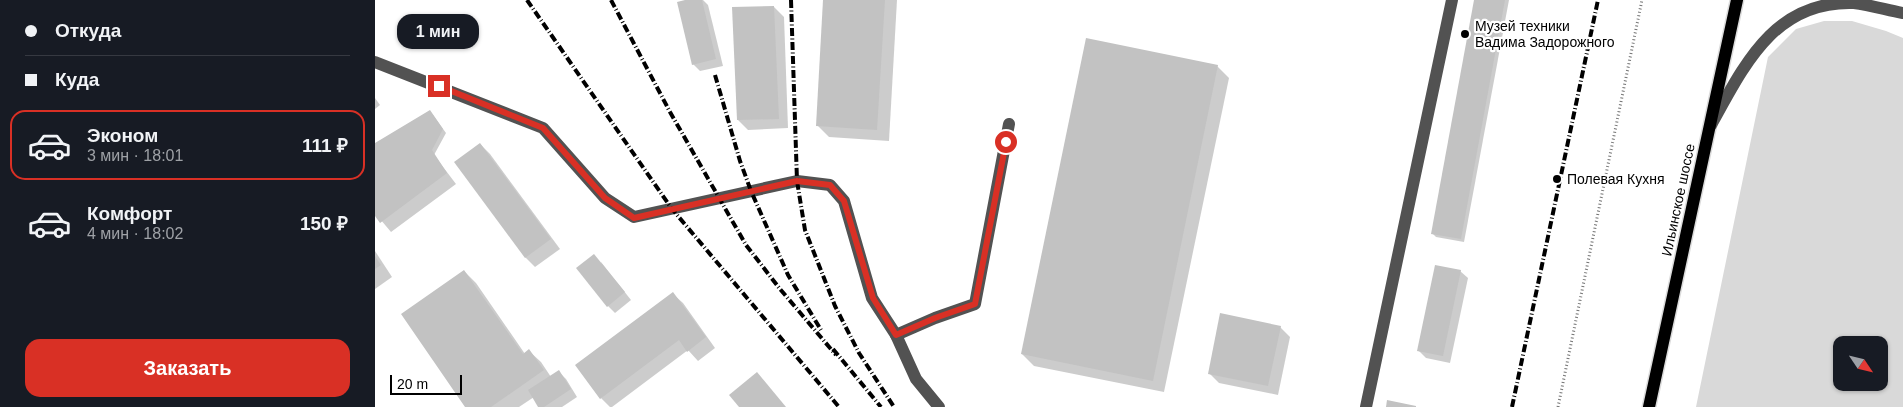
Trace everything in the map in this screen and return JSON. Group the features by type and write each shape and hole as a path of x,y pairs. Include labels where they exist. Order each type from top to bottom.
{"main road":[{"name":"Ильинское шоссе","path":"1649,407 1737,0"}],"lane":[{"path":"1366,407 1452,0"},
{"path":"1883,0 1903,12"},
{"path":"1709,130 1739,76 1768,35 1787,19 1808,8 1832,4 1855,3 1903,12"},
{"path":"375,62 543,128 605,198 634,218 797,181 830,185 844,201 873,298 896,335 916,379 939,407"},
{"path":"896,335 935,318 975,304 1009,124"}],"path":[{"path":"1558,407 1642,0"}],"shaded area":[{"path":"1824,21 1852,21 1903,38 1903,407 1696,407 1768,57 1796,29"}],"building":[{"path":"702,0 716,59 692,65 677,2"},
{"path":"823,0 885,0 877,130 816,126"},
{"path":"1474,0 1505,0 1461,239 1431,234"},
{"path":"774,6 779,119 737,120 732,7"},
{"path":"1086,38 1218,65 1153,381 1021,354"},
{"path":"430,110 443,129 432,150 447,173 380,223 375,216 375,143"},
{"path":"480,143 551,239 525,258 454,162"},
{"path":"594,254 625,292 607,307 576,268"},
{"path":"375,256 381,265 375,269"},
{"path":"1435,265 1461,270 1443,356 1417,351"},
{"path":"464,270 523,354 529,349 544,370 491,407 465,407 401,314"},
{"path":"673,292 706,337 687,352 679,340 600,399 575,365"},
{"path":"1220,313 1281,326 1268,386 1208,374"},
{"path":"559,370 571,389 544,407 538,407 528,390"},
{"path":"757,372 786,407 739,407 729,395"},
{"path":"1387,400 1416,406 1416,407 1386,407"}],"railway":[{"path":"527,0 672,209 839,407"},
{"path":"611,0 670,112 746,245 780,289 836,355"},
{"path":"791,0 797,181 805,230 835,306 859,353 894,407"},
{"path":"1512,407 1598,0"},
{"path":"715,75 740,161 751,191 788,275 821,330"},
{"path":"833,349 881,407"}],"place":[{"name":"Музей техники Вадима Задорожного","path":"1465,34"},
{"name":"Полевая Кухня","path":"1557,179"}],"route":[{"path":"439,86 543,128 605,198 634,218 797,181 830,185 844,201 873,298 896,335 935,318 975,304 1006,142"}]}
